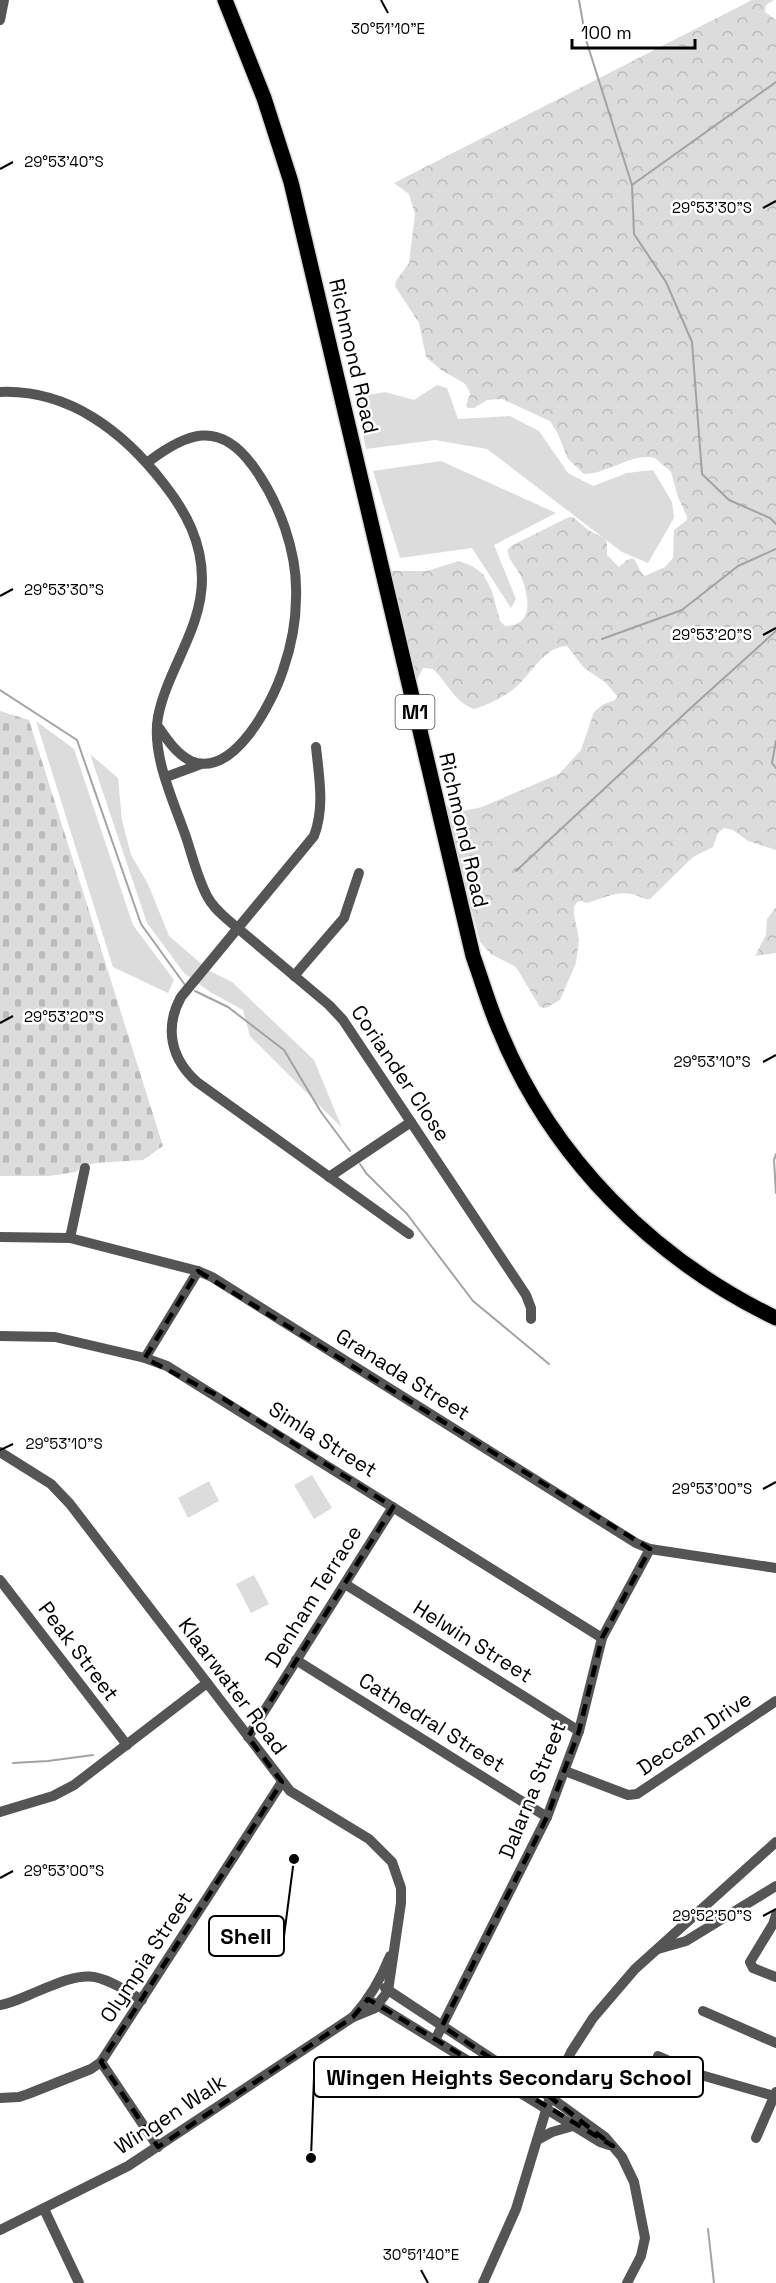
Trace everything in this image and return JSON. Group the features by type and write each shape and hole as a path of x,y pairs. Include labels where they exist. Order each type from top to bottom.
{"highway":[{"name":"Richmond Road","path":"225,0 264,98 291,182 473,956 499,1030 544,1114 584,1170 620,1209 672,1255 738,1300 776,1318"}],"street":[{"path":"0,20 4,0"},
{"name":"Coriander Close","path":"0,392 42,396 84,411 122,437 148,462 184,511 198,546 202,581 197,612 164,698 157,725 158,751 207,896 221,914 343,1020 526,1295 531,1308 531,1319"},
{"path":"148,462 171,445 190,437 203,435 219,438 240,450 261,478 278,511 288,540 295,574 293,634 276,688 259,721 235,750 217,760 166,777"},
{"path":"157,725 180,754 201,764"},
{"path":"316,747 321,815 314,836 239,930 186,990 176,1006 171,1032 176,1054 188,1074 197,1082 409,1234"},
{"path":"294,976 344,918 359,873"},
{"path":"329,1177 411,1122"},
{"path":"70,1238 85,1168"},
{"name":"Granada Street","path":"0,1237 70,1238 198,1271 221,1283 636,1543 650,1550 776,1568"},
{"path":"145,1358 198,1271"},
{"name":"Simla Street","path":"0,1336 55,1337 145,1358 167,1366 224,1399 602,1638"},
{"name":"Klaarwater Road","path":"0,1452 58,1491 282,1782 298,1797 369,1839 392,1862 401,1888 401,1903 388,1991 373,2002"},
{"name":"Denham Terrace","path":"248,1737 393,1507"},
{"name":"Dalarna Street","path":"435,2040 547,1817 579,1731 602,1638 650,1550"},
{"name":"Peak Street","path":"0,1580 127,1745"},
{"name":"Helwin Street","path":"345,1584 579,1731"},
{"name":"Cathedral Street","path":"296,1660 547,1817"},
{"path":"0,1812 53,1796 74,1785 207,1683"},
{"name":"Deccan Drive","path":"565,1771 627,1795 637,1794 776,1701"},
{"name":"Olympia Street","path":"0,2098 19,2097 91,2069 101,2062 282,1782"},
{"path":"483,2283 516,2209 550,2097 571,2052 592,2018 609,1997 657,1949 776,1842"},
{"path":"657,1949 686,1941 776,1887"},
{"path":"776,1915 750,1962 753,1968 776,1977"},
{"name":"Klaarwater Road","path":"373,2002 393,1947"},
{"path":"0,2005 71,1978 86,1976 113,1982 142,2000"},
{"path":"378,1983 550,2097 613,2146 626,2163 634,2182 642,2213 645,2238 641,2256 627,2283"},
{"path":"373,2002 573,2127 600,2142 613,2146"},
{"name":"Wingen Walk","path":"0,2230 128,2166 373,2002"},
{"path":"703,2011 776,2043"},
{"path":"658,2056 701,2075 775,2094 756,2138"},
{"path":"101,2062 158,2147"},
{"path":"523,2080 538,2082 561,2073"},
{"path":"537,2140 559,2130 573,2127"},
{"path":"44,2209 79,2283"}],"highlighted area":[{"path":"198,1271 650,1549 602,1638 579,1731 547,1817 442,2026 550,2097 613,2146 368,1999 353,2017 158,2147 101,2062 282,1782 248,1737 393,1507 224,1399 145,1358"}],"green space":[{"path":"752,0 774,0 766,5 765,12 776,20 776,850 748,841 733,830 724,828 718,833 713,847 693,857 650,899 631,894 620,894 587,903 577,902 574,907 579,939 576,963 560,1000 546,1008 540,1007 516,967 491,954 480,942 443,803 453,809 463,811 482,807 559,774 581,750 594,712 602,705 615,700 617,696 605,682 584,668 567,646 559,647 545,656 507,694 474,709 461,702 433,669 423,668 415,684 389,571 427,571 459,561 472,566 483,574 492,591 500,621 505,626 514,625 525,616 527,602 522,579 508,553 508,549 513,545 573,517 588,530 604,538 607,542 607,555 619,567 633,558 645,576 665,567 673,558 674,530 687,520 687,517 671,472 655,458 629,460 602,471 584,474 568,459 550,421 502,399 487,400 474,408 466,406 469,390 464,383 441,370 426,357 419,323 395,286 409,263 415,214 409,194 394,183"},
{"path":"437,385 447,388 458,419 510,416 539,431 568,473 593,486 627,473 653,470 672,502 674,518 648,563 622,552 487,449 435,440 366,449 356,397 385,392 414,400"},
{"path":"441,461 556,513 494,545 516,599 511,608 472,548 400,558 373,471"},
{"path":"0,711 29,720 163,1146 143,1160 96,1163 82,1166 76,1172 49,1176 0,1176"},
{"path":"36,721 74,749 133,925 174,980 168,993 113,967"},
{"path":"90,754 118,778 122,820 131,855 148,884 169,936 210,971 232,982 314,1060 342,1128 250,1036 243,1010 210,992 184,973 147,923"},
{"path":"776,907 776,953 755,956 766,935 767,919"},
{"path":"312,1475 332,1508 314,1519 294,1485"},
{"path":"209,1481 219,1501 188,1518 178,1498"},
{"path":"254,1575 269,1604 251,1613 236,1584"}],"waterway":[{"path":"579,0 586,40 632,185 634,234 666,282 692,342 702,474 729,500 770,518 776,524"},
{"path":"632,185 776,82"},
{"path":"602,639 682,610 738,566 776,549"},
{"path":"516,871 776,631"},
{"path":"0,690 77,740 141,924 185,985"},
{"path":"776,741 772,763 776,768"},
{"path":"195,991 228,1007 284,1050 321,1112 350,1151"},
{"path":"776,1154 774,1160 776,1193"},
{"path":"360,1164 407,1214 473,1301 549,1364"},
{"path":"13,1763 93,1755"},
{"path":"708,2229 714,2283"}],"place":[{"name":"Shell","path":"294,1859"},
{"name":"Wingen Heights Secondary School","path":"311,2158"}]}
